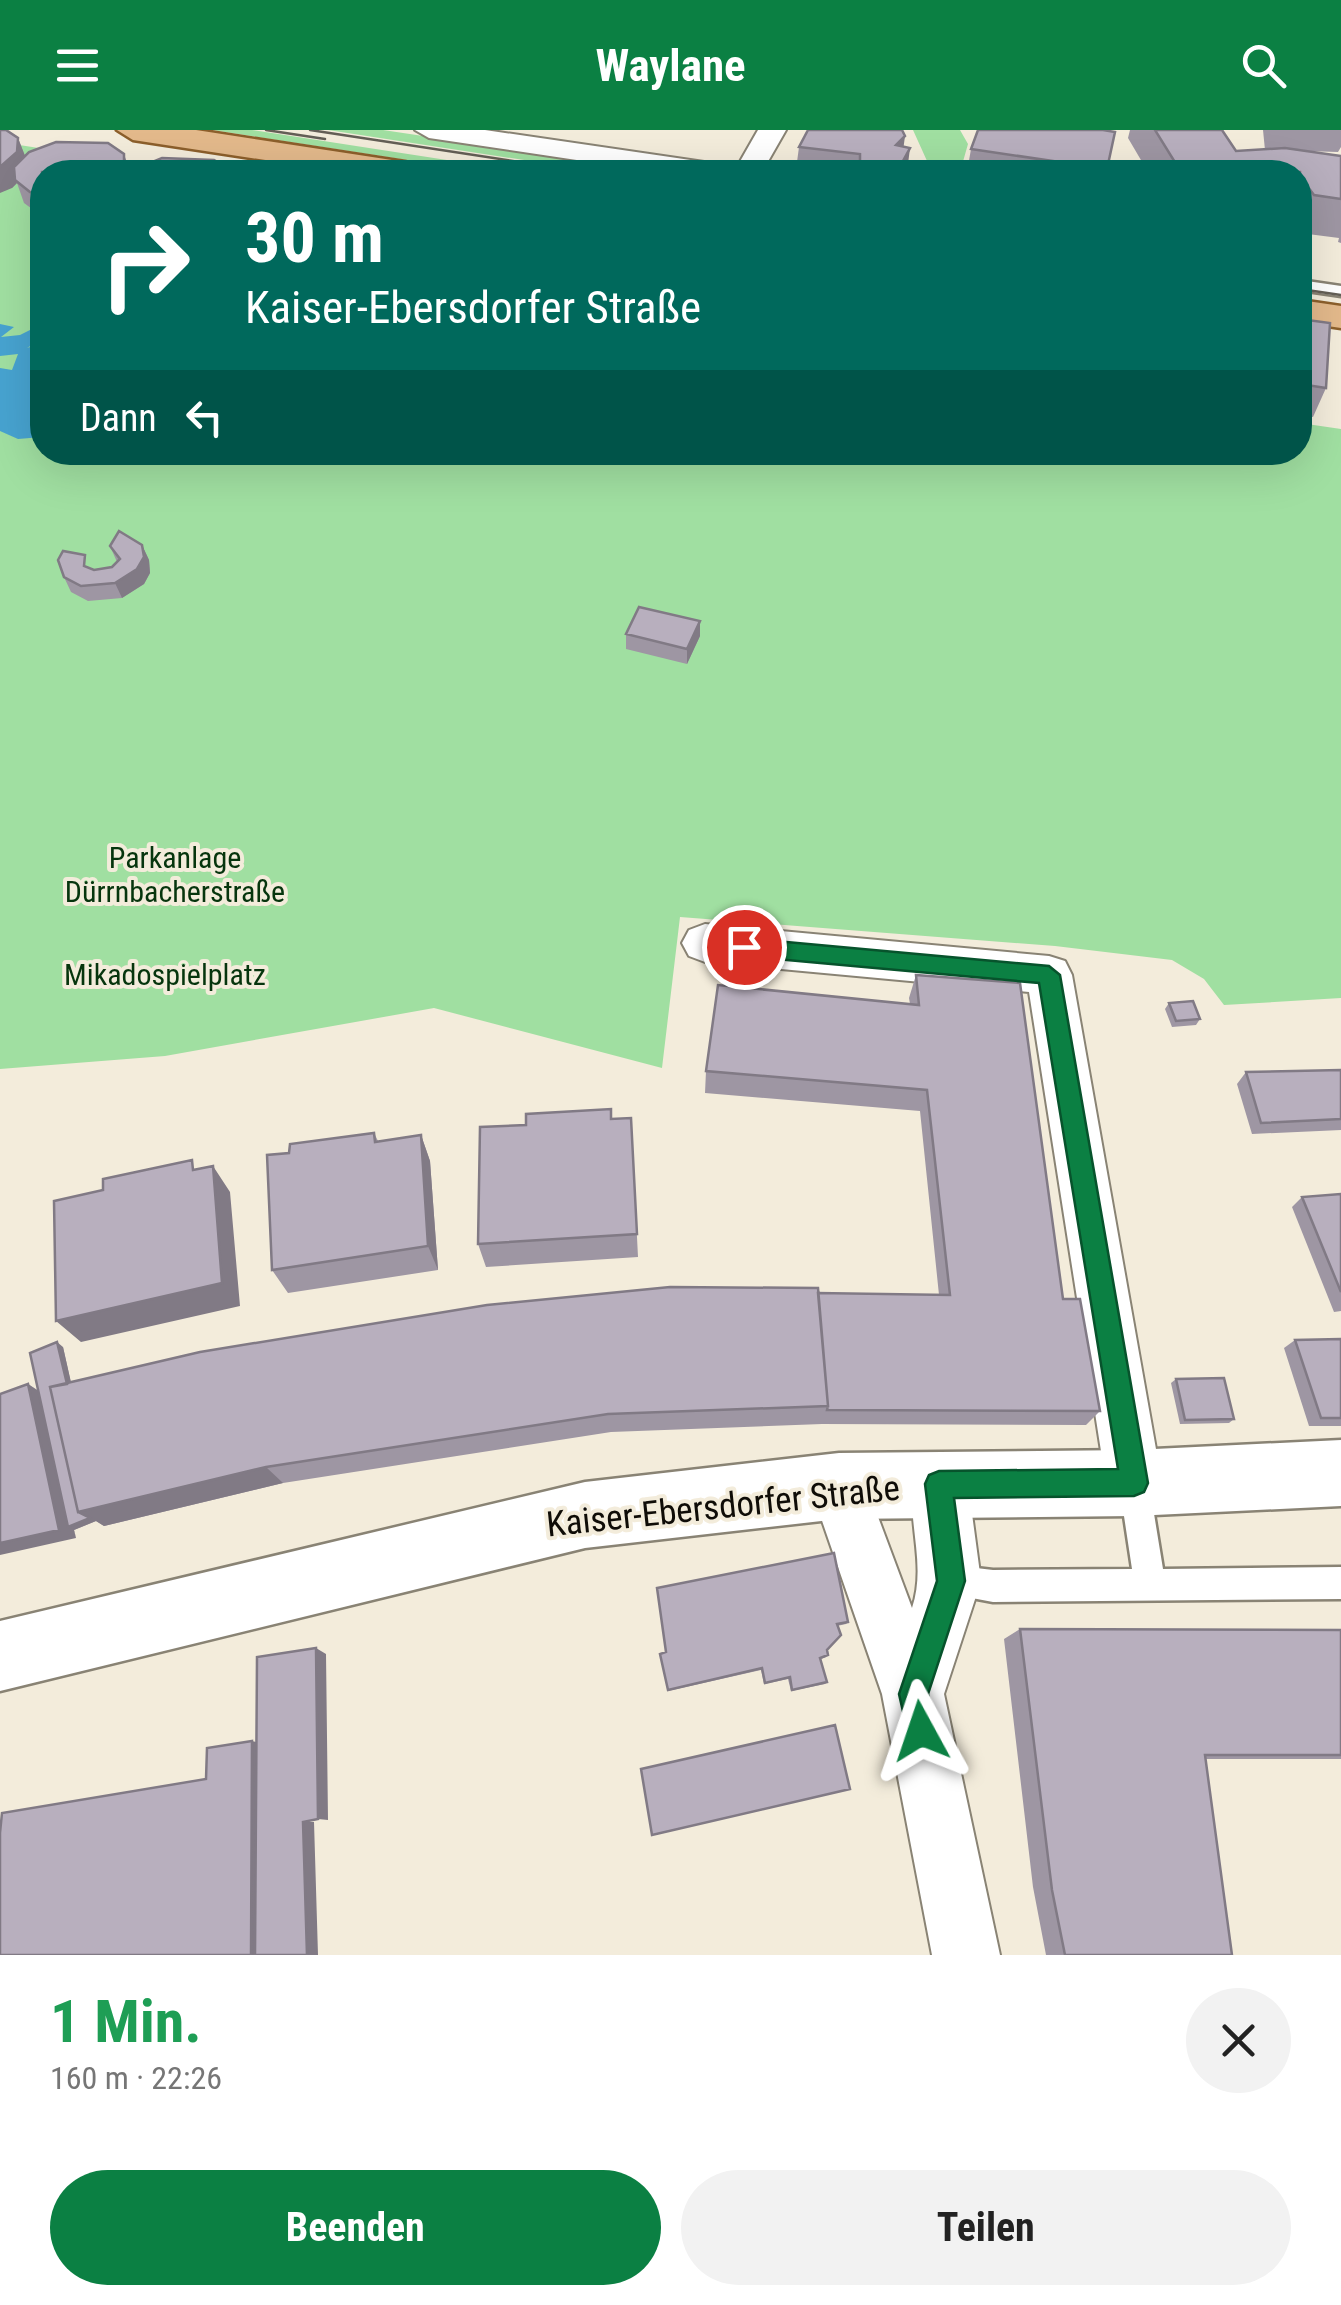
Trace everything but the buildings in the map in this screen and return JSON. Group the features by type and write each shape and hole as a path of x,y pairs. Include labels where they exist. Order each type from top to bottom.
{"main road":[{"path":"133,130 327,160"},
{"path":"1312,313 1341,318"},
{"name":"Kaiser-Ebersdorfer Straße","path":"0,1656 584,1515 839,1486 1134,1483 1341,1474"}],"street":[{"path":"429,130 630,160"},
{"path":"755,160 772,130"},
{"path":"706,943 1049,975 1134,1483"},
{"path":"914,1694 951,1581 939,1484"},
{"path":"839,1486 914,1694 966,1955"}],"lane":[{"path":"1312,287 1341,291"},
{"path":"1134,1483 1150,1585"},
{"path":"951,1581 993,1586 1341,1583"}],"green space":[{"path":"212,130 252,130 446,160 407,160"},
{"path":"328,130 383,130 584,160 524,160"},
{"path":"913,130 960,130 968,144 963,160 927,160"},
{"path":"0,142 116,160 30,160 30,465 1312,465 1312,425 1341,429 1341,998 1224,1005 1204,979 1172,960 1055,946 680,917 662,1068 434,1008 165,1056 0,1069"}],"water":[{"path":"0,324 14,327 1,337 30,330 30,438 18,439 0,431 0,368 12,370 18,354 0,356"}],"tram line":[{"path":"266,130 325,139"},
{"path":"310,130 506,160"},
{"path":"1312,291 1341,295"}],"route":[{"path":"744,947 1049,975 1134,1483 939,1484 951,1581 914,1694 921,1731"}],"park label":[{"name":"Parkanlage Dürrnbacherstraße","path":"175,875"},
{"name":"Mikadospielplatz","path":"165,975"}]}
